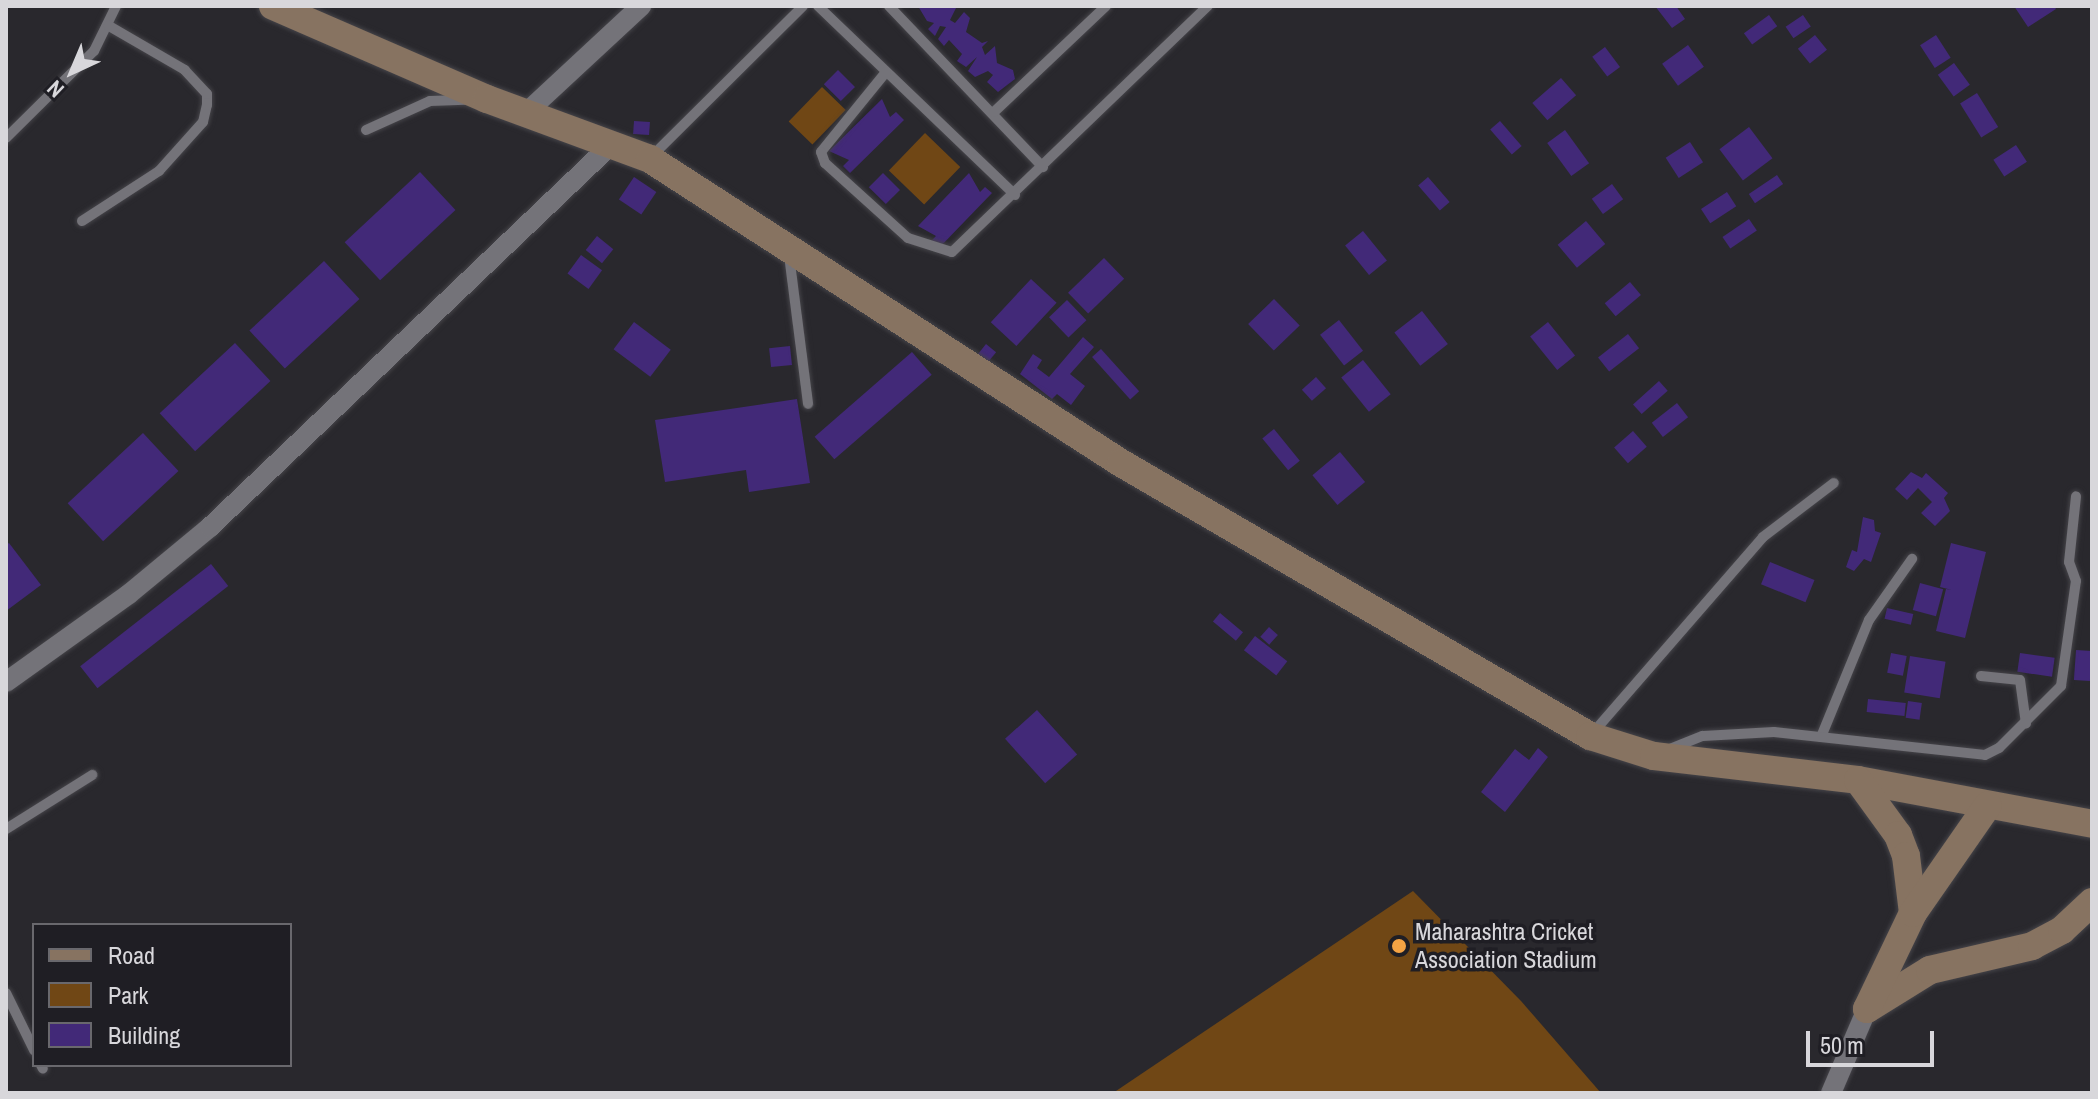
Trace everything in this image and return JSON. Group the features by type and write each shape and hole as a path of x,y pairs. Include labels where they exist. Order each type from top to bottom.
{"street":[{"path":"273,6 487,99 650,159 787,243 974,371 1107,455 1590,736 1654,756 1858,780 2083,822"},
{"path":"527,112 641,6"},
{"path":"6,682 129,594 210,527 613,143"},
{"path":"1858,780 1898,835 1913,913"},
{"path":"1831,1093 1913,913 1988,805"},
{"path":"1867,1009 1930,970 2032,946 2062,930 2092,902"}],"lane":[{"path":"6,138 94,51 109,26 116,6"},
{"path":"650,159 803,6"},
{"path":"818,6 1015,195"},
{"path":"906,6 893,10 994,112 1043,167"},
{"path":"994,112 1106,6"},
{"path":"886,72 833,132 821,152 825,163 908,238 943,252 963,246 1208,6"},
{"path":"82,221 159,171 203,122 207,105 207,94 185,70 109,26"},
{"path":"366,130 430,101 487,99"},
{"path":"787,243 808,404"},
{"path":"1590,736 1763,537 1834,483"},
{"path":"1654,756 1703,736 1774,732 1985,755 2026,724 2061,686 2076,581 2069,562 2076,496"},
{"path":"1821,737 1869,620 1912,559"},
{"path":"1981,676 2020,680 2026,724"},
{"path":"6,829 92,775"},
{"path":"6,993 32,1046"}],"green space":[{"path":"822,87 846,110 812,144 789,122"},
{"path":"925,133 960,167 924,204 889,170"},
{"name":"Maharashtra Cricket Association Stadium","path":"1413,891 1521,1001 1601,1093 1113,1093"}],"building":[{"path":"918,6 957,6 950,20 955,23 964,12 970,18 966,32 982,43 988,41 982,47 985,55 995,46 997,63 1013,70 1015,79 998,92 987,82 993,75 988,71 975,77 968,71 977,57 966,67 957,61 962,54 949,40 944,46 938,39 946,27 940,26 935,36 928,29 934,23 927,21"},
{"path":"1655,6 1676,6 1685,19 1672,28"},
{"path":"2014,6 2054,6 2056,9 2028,27"},
{"path":"1769,15 1777,26 1752,45 1744,33"},
{"path":"1803,15 1811,27 1793,38 1786,27"},
{"path":"1815,35 1827,50 1810,64 1798,49"},
{"path":"1936,35 1951,58 1935,68 1920,45"},
{"path":"1688,45 1704,67 1678,86 1662,64"},
{"path":"1605,47 1620,67 1607,77 1592,57"},
{"path":"1954,63 1970,85 1954,97 1938,75"},
{"path":"838,70 855,87 841,101 824,84"},
{"path":"1561,78 1576,95 1547,120 1532,103"},
{"path":"1977,93 1998,127 1981,138 1960,104"},
{"path":"882,99 890,117 896,112 904,120 850,173 843,166 849,160 829,151"},
{"path":"634,121 650,122 649,135 633,134"},
{"path":"1500,121 1522,146 1512,154 1490,130"},
{"path":"1749,127 1772,158 1743,180 1719,149"},
{"path":"1565,130 1589,163 1571,176 1547,143"},
{"path":"1690,142 1703,162 1679,178 1666,158"},
{"path":"2016,145 2027,162 2004,176 1993,160"},
{"path":"420,172 455,210 380,280 345,242"},
{"path":"883,173 900,190 886,204 869,187"},
{"path":"969,173 980,192 985,187 992,193 939,248 931,241 936,236 918,226"},
{"path":"1777,175 1783,184 1755,203 1749,194"},
{"path":"634,177 656,192 641,214 619,199"},
{"path":"1428,177 1450,202 1440,210 1418,186"},
{"path":"1612,184 1623,199 1603,214 1592,199"},
{"path":"1727,192 1736,206 1710,223 1701,209"},
{"path":"1749,219 1757,231 1730,249 1722,237"},
{"path":"1586,221 1605,244 1577,268 1558,245"},
{"path":"1363,231 1387,261 1369,275 1345,245"},
{"path":"597,236 613,249 602,263 586,250"},
{"path":"581,255 602,270 589,289 567,274"},
{"path":"1104,258 1124,279 1088,314 1068,293"},
{"path":"324,261 359,299 285,369 249,331"},
{"path":"1031,279 1057,303 1016,346 991,322"},
{"path":"1630,282 1641,295 1616,316 1605,303"},
{"path":"1274,299 1300,326 1274,351 1248,324"},
{"path":"1067,300 1086,320 1068,338 1049,317"},
{"path":"1422,311 1448,344 1420,366 1394,333"},
{"path":"1339,320 1363,351 1344,366 1320,335"},
{"path":"634,322 671,350 650,377 614,349"},
{"path":"1548,322 1575,355 1557,370 1530,336"},
{"path":"1628,334 1639,348 1609,372 1598,357"},
{"path":"1083,337 1094,347 1070,374 1085,386 1071,405 1057,394 1052,399 1020,374 1033,354 1042,360 1037,368 1049,377"},
{"path":"235,343 270,381 195,451 160,413"},
{"path":"986,344 996,352 987,363 977,355"},
{"path":"790,346 792,365 771,367 769,348"},
{"path":"1101,349 1139,391 1130,399 1092,357"},
{"path":"912,352 932,375 834,459 815,437"},
{"path":"1363,360 1391,394 1369,412 1341,378"},
{"path":"1316,377 1326,388 1312,401 1302,390"},
{"path":"1659,381 1668,391 1642,414 1633,404"},
{"path":"797,399 810,483 749,492 746,470 665,482 655,420"},
{"path":"1677,403 1688,417 1663,437 1652,423"},
{"path":"1274,429 1300,461 1288,470 1262,438"},
{"path":"1633,431 1647,447 1628,463 1614,447"},
{"path":"143,433 178,471 103,541 68,503"},
{"path":"1340,452 1365,482 1337,505 1312,475"},
{"path":"1911,472 1922,478 1926,473 1948,493 1944,498 1950,511 1935,526 1921,513 1932,502 1918,488 1907,500 1895,489"},
{"path":"1863,517 1874,520 1875,531 1881,533 1871,562 1864,559 1854,571 1846,567 1852,550 1857,552"},
{"path":"9,543 41,585 6,611 6,545"},
{"path":"1951,543 1986,552 1965,638 1936,631 1946,589 1952,590 1940,587"},
{"path":"1770,562 1815,580 1806,602 1761,584"},
{"path":"211,564 228,586 97,688 80,666"},
{"path":"1920,583 1943,589 1936,616 1913,610"},
{"path":"1887,608 1913,614 1911,625 1885,619"},
{"path":"1220,613 1243,632 1236,641 1213,621"},
{"path":"1269,627 1278,635 1269,645 1260,637"},
{"path":"1255,636 1287,661 1276,675 1244,650"},
{"path":"2076,650 2092,651 2090,681 2074,680"},
{"path":"1891,653 1907,656 1903,676 1887,673"},
{"path":"2020,653 2055,658 2052,677 2017,672"},
{"path":"1910,656 1946,662 1940,698 1904,693"},
{"path":"1868,699 1906,703 1904,716 1867,712"},
{"path":"1908,701 1922,703 1919,720 1906,718"},
{"path":"1037,710 1077,755 1045,783 1005,739"},
{"path":"1538,748 1548,757 1505,812 1481,792 1515,749 1529,760"}],"place":[{"name":"Maharashtra Cricket Association Stadium","path":"1399,946"}]}
